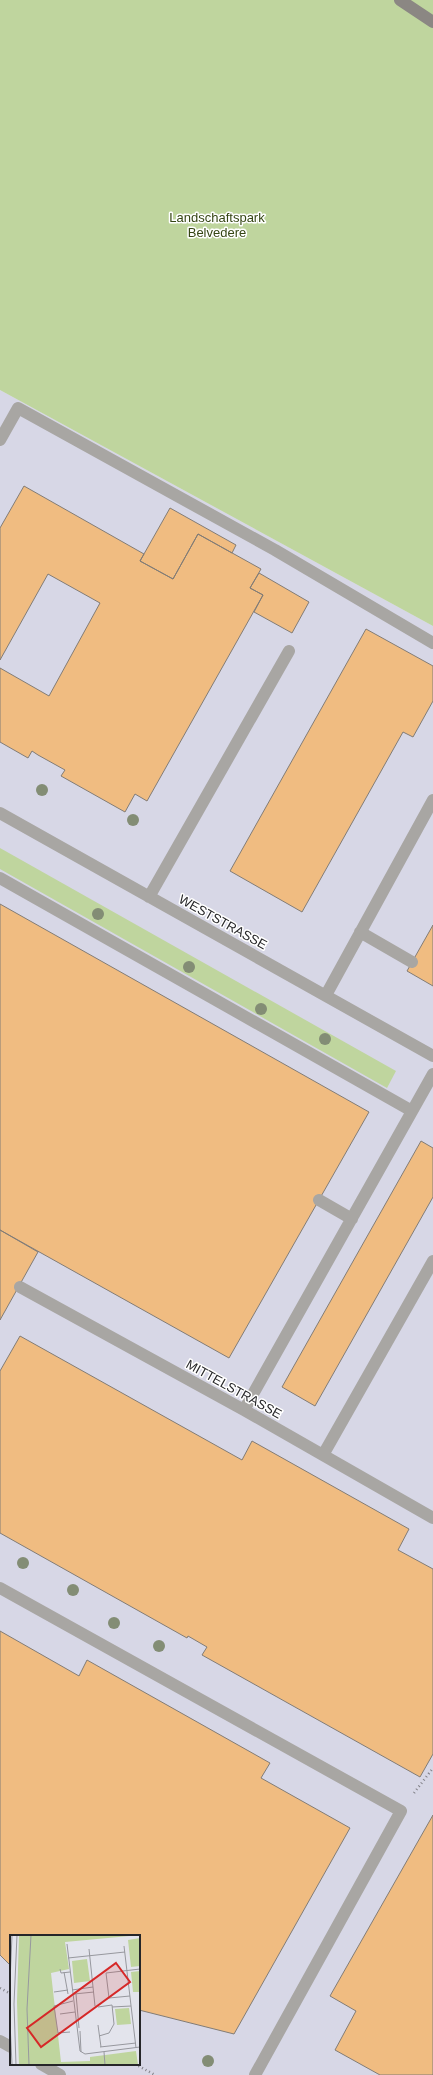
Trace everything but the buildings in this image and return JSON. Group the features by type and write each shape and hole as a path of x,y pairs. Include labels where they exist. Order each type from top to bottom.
{"street":[{"path":"400,0 433,22"}],"lane":[{"path":"0,440 18,408 275,550 433,643"},
{"path":"149,897 289,651"},
{"path":"326,995 433,800"},
{"name":"WESTSTRASSE","path":"0,813 433,1056"},
{"path":"0,878 412,1111"},
{"path":"360,932 412,962"},
{"path":"244,1410 433,1074"},
{"path":"319,1200 352,1219"},
{"path":"323,1455 433,1261"},
{"name":"MITTELSTRASSE","path":"20,1287 244,1410 433,1518"},
{"path":"0,1588 401,1812 255,2075"},
{"path":"0,2041 10,2046"},
{"path":"43,2065 60,2075"}],"path":[{"path":"401,1812 433,1768"},
{"path":"0,1988 10,1993"},
{"path":"137,2065 155,2075"}],"shaded area":[{"path":"0,390 433,626 433,2075 0,2075"}],"green space":[{"name":"Landschaftspark Belvedere","path":"0,0 433,0 433,626 0,390"},
{"path":"0,848 396,1071 387,1088 0,869"}]}
